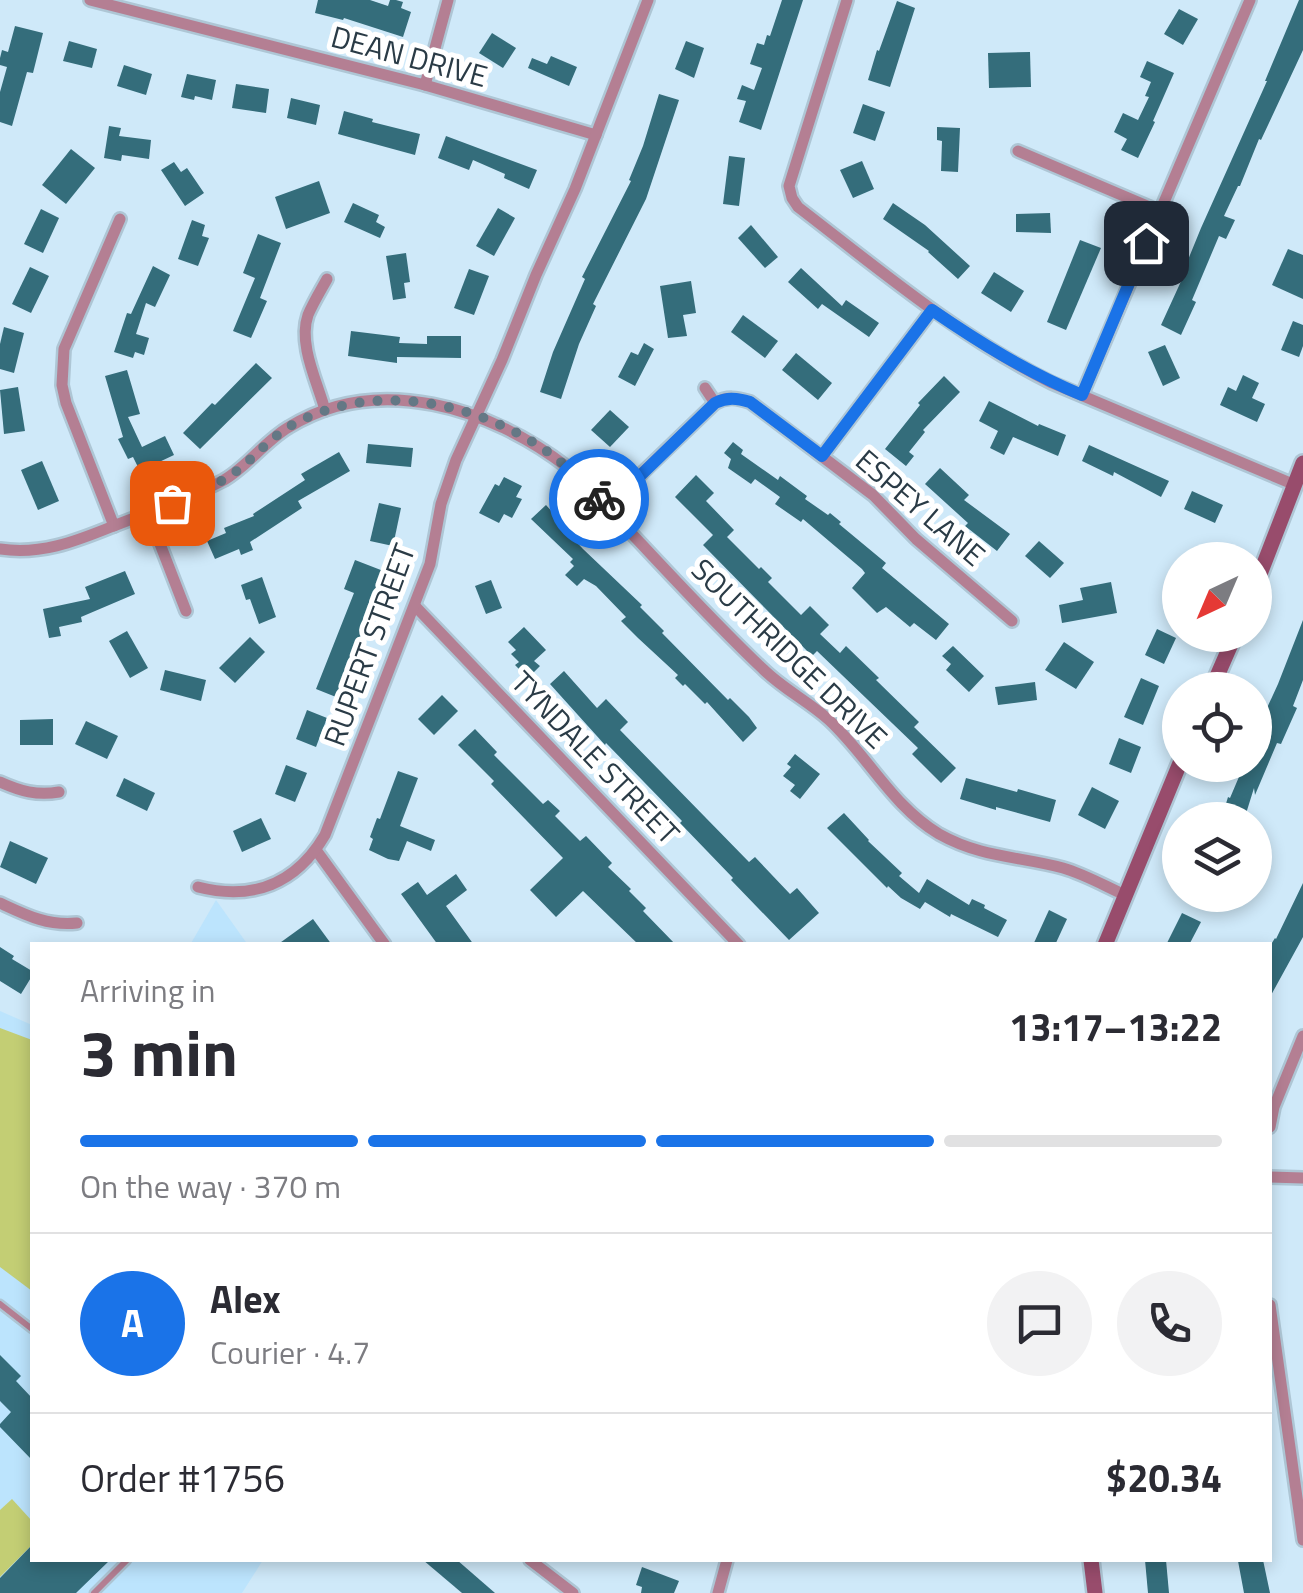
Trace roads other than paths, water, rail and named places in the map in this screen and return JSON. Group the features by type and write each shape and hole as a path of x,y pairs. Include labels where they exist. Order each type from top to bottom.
{"main road":[{"path":"1272,543 1303,464"},
{"path":"1105,942 1172,782"},
{"path":"1091,1562 1095,1593"}],"street":[{"name":"DEAN DRIVE","path":"90,0 425,85 596,135"},
{"path":"425,85 448,0"},
{"name":"RUPERT STREET","path":"198,887 216,892 254,891 273,885 290,876 325,835 415,606 435,548 444,492 575,189 648,0"},
{"path":"847,0 789,186 798,207 932,310 1017,366 1294,485"},
{"path":"1082,395 1250,0"},
{"path":"1018,151 1159,211"},
{"path":"114,526 66,403 61,367 67,339 120,219"},
{"path":"325,410 305,328 327,279"},
{"path":"822,456 932,310"},
{"path":"608,507 715,403 705,388"},
{"name":"ESPEY LANE","path":"715,403 728,398 750,402 873,495 916,539 1012,621"},
{"name":"SOUTHRIDGE DRIVE","path":"0,549 49,549 148,513 228,478 270,440 325,410 355,402 386,400 448,407 516,432 568,467 763,670 828,719 894,797 936,832 1008,859 1068,869 1125,896"},
{"path":"148,513 186,611"},
{"name":"TYNDALE STREET","path":"415,606 736,942"},
{"path":"0,782 36,794 59,792"},
{"path":"316,850 384,942"},
{"path":"0,902 47,923 76,923"},
{"path":"1272,1120 1303,1036"},
{"path":"1272,1177 1303,1178"},
{"path":"1272,1320 1303,1540"},
{"path":"533,1562 573,1593"},
{"path":"718,1593 726,1562"}],"lane":[{"path":"0,1304 30,1327"},
{"path":"94,1593 125,1562"}]}
